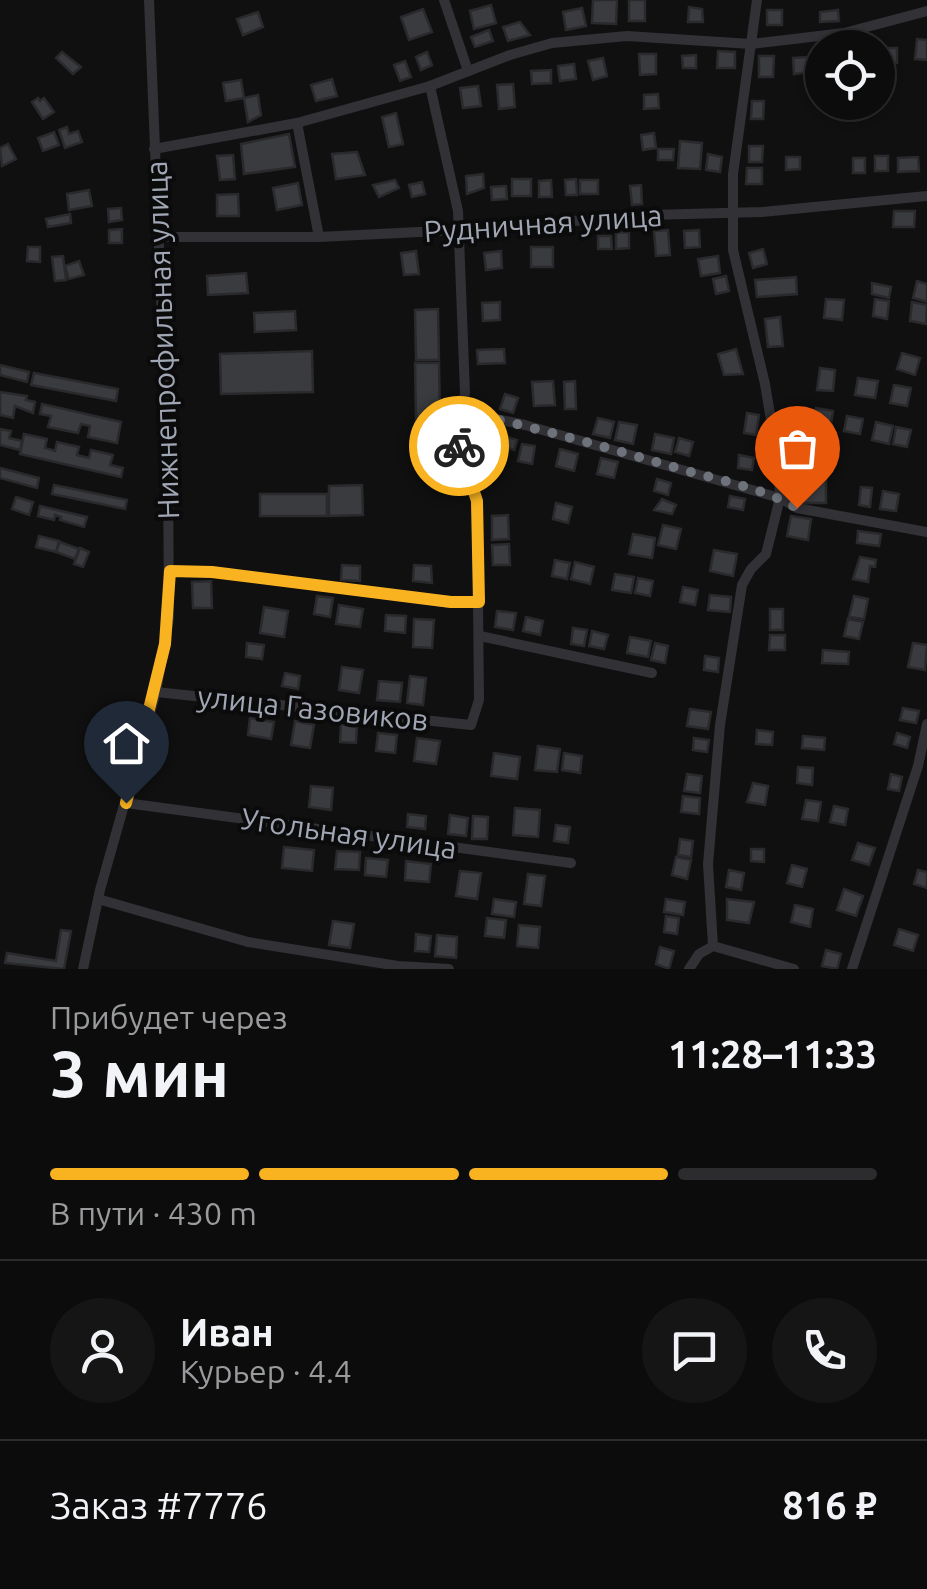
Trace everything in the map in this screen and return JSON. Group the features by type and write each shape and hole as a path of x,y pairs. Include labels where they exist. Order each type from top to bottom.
{"street":[{"name":"Нижнепрофильная улица","path":"82,969 156,692 169,618 149,0"},
{"path":"444,0 468,71"},
{"path":"713,946 708,864 720,725 742,585 766,554 780,498 765,384 733,250 734,174 757,0"},
{"path":"154,149 298,123 430,86 552,43 595,37 751,44 844,33 927,9 923,0"},
{"path":"430,86 456,192 465,393 458,436 477,501 480,636 652,673"},
{"path":"298,123 319,237"},
{"name":"Рудничная улица","path":"158,237 319,237 459,230 840,206 927,196"},
{"path":"463,412 525,425 780,498 797,508 927,532"},
{"path":"170,571 212,572 451,602 479,602"},
{"name":"улица Газовиков","path":"156,692 471,725 479,700 480,636"},
{"path":"852,969 922,768 927,724"},
{"name":"Угольная улица","path":"126,803 572,863"},
{"path":"98,900 248,942 398,966 449,969"},
{"path":"689,969 700,954 713,946 794,969"}],"building":[{"path":"593,0 617,0 616,24 592,23"},
{"path":"629,0 645,0 645,21 629,21"},
{"path":"491,5 496,23 474,29 470,11"},
{"path":"689,7 702,9 703,22 688,22"},
{"path":"582,8 586,26 566,30 563,12"},
{"path":"423,9 432,32 409,40 401,17"},
{"path":"767,10 782,10 782,25 767,25"},
{"path":"838,10 839,21 820,22 820,12"},
{"path":"258,12 263,27 243,35 237,19"},
{"path":"520,22 530,35 508,41 503,27"},
{"path":"489,30 493,41 475,47 471,37"},
{"path":"917,39 927,40 927,60 915,59"},
{"path":"718,51 735,52 735,68 717,68"},
{"path":"62,52 81,67 73,74 56,58"},
{"path":"427,52 432,65 421,70 416,57"},
{"path":"639,54 656,54 656,74 640,75"},
{"path":"696,55 696,68 683,68 682,56"},
{"path":"759,56 774,56 773,77 759,77"},
{"path":"805,57 805,73 794,74 793,58"},
{"path":"603,58 607,76 593,80 588,61"},
{"path":"405,61 411,77 400,81 394,65"},
{"path":"574,64 576,79 560,81 558,66"},
{"path":"551,70 551,83 532,84 531,71"},
{"path":"332,79 337,96 316,101 311,85"},
{"path":"241,80 244,98 226,101 223,83"},
{"path":"513,84 515,107 499,109 497,85"},
{"path":"478,86 481,106 463,108 460,88"},
{"path":"658,94 659,108 644,109 644,95"},
{"path":"258,95 261,115 248,122 244,98"},
{"path":"44,98 54,112 43,119 32,102"},
{"path":"752,101 764,101 763,119 751,119"},
{"path":"396,113 403,144 389,147 382,117"},
{"path":"67,127 69,134 78,131 82,142 65,148 59,130"},
{"path":"54,132 59,145 43,151 38,138"},
{"path":"654,133 656,148 643,150 641,135"},
{"path":"289,134 295,167 244,174 241,144"},
{"path":"680,141 702,143 700,169 678,168"},
{"path":"8,144 16,159 2,166 0,148"},
{"path":"749,146 763,146 762,162 749,162"},
{"path":"658,149 674,149 673,160 658,160"},
{"path":"357,152 365,175 336,179 332,154"},
{"path":"708,154 722,157 720,172 706,170"},
{"path":"233,155 235,179 220,180 217,156"},
{"path":"875,156 888,156 888,171 875,171"},
{"path":"786,157 800,157 800,169 786,170"},
{"path":"918,157 919,171 898,172 898,158"},
{"path":"853,158 865,158 865,173 853,173"},
{"path":"747,168 762,168 762,184 746,184"},
{"path":"483,174 484,188 467,194 466,176"},
{"path":"512,179 531,179 531,196 512,196"},
{"path":"576,179 577,195 566,195 565,180"},
{"path":"395,180 399,188 379,197 373,185"},
{"path":"551,180 552,197 539,197 539,181"},
{"path":"580,180 598,180 598,194 580,194"},
{"path":"422,182 425,194 412,197 409,185"},
{"path":"298,183 302,205 277,210 273,188"},
{"path":"641,185 642,204 632,205 630,186"},
{"path":"506,186 507,199 492,200 491,187"},
{"path":"89,190 92,206 69,210 67,194"},
{"path":"238,194 239,216 217,216 217,195"},
{"path":"121,208 122,220 109,222 108,209"},
{"path":"894,211 915,211 914,227 893,227"},
{"path":"70,214 71,223 48,227 46,219"},
{"path":"122,229 122,243 109,243 109,230"},
{"path":"668,230 670,255 656,256 654,231"},
{"path":"699,230 700,247 685,248 684,231"},
{"path":"629,232 629,248 616,249 616,233"},
{"path":"598,236 611,236 612,249 598,249"},
{"path":"28,247 40,247 40,262 27,261"},
{"path":"531,247 553,247 553,267 531,267"},
{"path":"763,249 767,264 753,268 749,253"},
{"path":"416,251 419,274 404,275 401,253"},
{"path":"501,251 502,268 486,270 484,253"},
{"path":"63,256 66,280 55,281 52,257"},
{"path":"718,256 720,273 701,276 698,259"},
{"path":"79,261 84,275 69,279 65,266"},
{"path":"246,273 248,293 208,295 207,276"},
{"path":"726,276 729,291 716,294 713,279"},
{"path":"796,277 797,294 757,297 755,280"},
{"path":"917,281 927,284 927,302 913,298"},
{"path":"872,283 891,287 889,298 872,294"},
{"path":"826,299 844,300 842,320 824,318"},
{"path":"875,299 889,301 887,319 873,316"},
{"path":"500,302 500,320 483,321 482,303"},
{"path":"912,302 927,305 926,324 910,321"},
{"path":"438,309 439,360 416,360 415,310"},
{"path":"295,311 296,330 255,332 254,313"},
{"path":"780,317 783,346 768,347 765,319"},
{"path":"504,349 505,363 478,364 477,350"},
{"path":"736,349 743,374 724,375 718,354"},
{"path":"312,351 313,392 221,394 220,354"},
{"path":"902,353 920,358 915,375 897,369"},
{"path":"415,363 439,363 440,420 416,420"},
{"path":"0,365 29,372 27,382 0,375"},
{"path":"820,368 835,370 833,391 817,390"},
{"path":"34,373 118,389 116,401 31,385"},
{"path":"858,378 878,381 875,398 855,395"},
{"path":"553,381 555,405 534,406 532,382"},
{"path":"575,381 576,409 565,409 564,382"},
{"path":"894,385 911,388 907,406 890,403"},
{"path":"0,392 27,396 26,400 35,402 33,413 15,406 13,418 0,415"},
{"path":"505,394 518,398 513,413 500,409"},
{"path":"42,404 121,422 117,443 88,437 90,426 81,424 78,433 48,427 51,416 40,414"},
{"path":"816,408 833,411 830,430 813,428"},
{"path":"747,413 759,415 756,435 744,433"},
{"path":"847,416 863,419 860,434 844,431"},
{"path":"598,418 614,422 610,438 593,434"},
{"path":"619,422 637,425 633,444 615,440"},
{"path":"876,422 893,426 889,444 872,440"},
{"path":"896,427 911,430 907,447 893,444"},
{"path":"0,429 11,431 9,438 22,441 20,450 0,445"},
{"path":"24,434 47,439 45,448 55,451 57,442 79,447 77,455 89,458 91,450 113,455 110,465 123,468 121,477 20,454"},
{"path":"655,434 674,438 671,454 652,450"},
{"path":"501,435 517,440 514,450 498,445"},
{"path":"679,438 693,442 689,456 675,452"},
{"path":"522,444 535,446 532,464 518,461"},
{"path":"560,449 578,454 574,471 556,466"},
{"path":"739,455 754,458 752,470 738,468"},
{"path":"601,458 618,462 614,478 597,474"},
{"path":"0,468 39,478 37,488 0,478"},
{"path":"804,476 826,476 826,503 804,503"},
{"path":"657,479 671,483 668,495 654,491"},
{"path":"54,485 127,500 125,509 52,494"},
{"path":"362,485 363,515 329,516 329,486"},
{"path":"861,487 872,488 870,507 859,505"},
{"path":"883,491 899,494 896,511 880,509"},
{"path":"260,494 327,494 327,516 260,516"},
{"path":"730,496 745,499 743,510 728,507"},
{"path":"16,497 33,502 29,515 12,509"},
{"path":"662,499 676,505 672,514 654,510"},
{"path":"556,503 572,507 568,523 553,519"},
{"path":"40,506 87,517 84,527 55,515 54,520 38,516"},
{"path":"508,515 509,539 492,540 492,516"},
{"path":"791,516 811,519 808,540 787,536"},
{"path":"663,525 681,529 676,549 658,545"},
{"path":"858,531 881,534 879,546 857,543"},
{"path":"633,534 655,538 652,558 629,554"},
{"path":"39,536 59,541 56,552 36,547"},
{"path":"60,542 79,549 75,559 56,552"},
{"path":"509,544 510,565 493,565 492,545"},
{"path":"80,548 89,552 83,567 74,564"},
{"path":"714,550 737,554 733,576 710,571"},
{"path":"860,557 876,560 875,567 870,566 868,582 853,579"},
{"path":"555,560 570,563 567,579 552,576"},
{"path":"575,562 594,567 590,584 571,579"},
{"path":"342,565 360,566 360,581 341,580"},
{"path":"414,565 431,566 432,583 413,581"},
{"path":"615,574 634,577 631,593 612,590"},
{"path":"638,578 653,581 650,596 635,593"},
{"path":"211,581 212,608 193,608 192,582"},
{"path":"683,587 698,590 695,605 680,602"},
{"path":"710,595 731,597 730,612 708,610"},
{"path":"317,596 333,598 330,617 314,614"},
{"path":"854,596 868,599 864,619 849,617"},
{"path":"339,605 363,609 360,627 336,624"},
{"path":"264,607 288,611 284,637 260,633"},
{"path":"770,609 783,609 783,630 770,630"},
{"path":"497,611 516,613 513,630 495,627"},
{"path":"386,615 406,616 405,633 385,631"},
{"path":"526,617 543,621 540,635 523,631"},
{"path":"414,619 434,620 432,648 413,647"},
{"path":"848,619 863,622 859,639 844,636"},
{"path":"573,628 587,630 584,646 571,644"},
{"path":"592,631 608,635 604,649 589,646"},
{"path":"770,635 785,635 785,650 769,650"},
{"path":"630,637 651,641 648,657 627,653"},
{"path":"247,643 264,645 262,659 246,657"},
{"path":"655,643 668,646 665,663 651,660"},
{"path":"913,643 927,645 925,670 908,667"},
{"path":"823,650 849,652 848,664 822,663"},
{"path":"705,656 719,658 718,672 704,670"},
{"path":"342,667 363,670 359,693 339,690"},
{"path":"285,673 300,676 298,689 282,686"},
{"path":"410,676 426,678 423,705 407,703"},
{"path":"379,681 402,683 400,702 377,700"},
{"path":"903,708 919,711 916,723 900,720"},
{"path":"690,709 711,712 708,729 687,726"},
{"path":"250,718 274,722 271,739 248,735"},
{"path":"295,721 314,725 310,748 291,745"},
{"path":"341,724 357,725 356,743 340,742"},
{"path":"757,730 773,732 772,745 756,744"},
{"path":"378,733 397,735 395,753 376,751"},
{"path":"897,733 910,737 907,748 894,744"},
{"path":"803,736 825,738 824,750 802,748"},
{"path":"417,738 440,741 436,764 414,761"},
{"path":"694,738 709,740 707,752 693,750"},
{"path":"538,746 560,749 557,772 535,770"},
{"path":"494,753 520,757 517,779 491,776"},
{"path":"564,753 582,756 580,773 562,770"},
{"path":"798,767 813,768 812,785 797,783"},
{"path":"687,774 702,776 700,793 684,791"},
{"path":"891,774 902,777 899,791 888,789"},
{"path":"753,783 768,786 765,805 747,802"},
{"path":"311,786 333,788 331,810 309,807"},
{"path":"683,796 700,798 699,814 681,812"},
{"path":"806,800 821,802 818,821 802,819"},
{"path":"834,806 848,809 845,825 830,822"},
{"path":"515,808 540,810 538,837 513,835"},
{"path":"408,814 426,816 425,829 407,827"},
{"path":"450,815 468,818 466,836 448,834"},
{"path":"473,816 488,817 487,839 472,839"},
{"path":"556,825 570,827 568,843 554,841"},
{"path":"680,839 693,841 691,857 678,855"},
{"path":"858,843 875,848 869,865 852,860"},
{"path":"284,847 314,850 312,871 282,868"},
{"path":"751,849 764,849 764,862 751,861"},
{"path":"337,851 360,852 359,870 335,869"},
{"path":"676,857 691,860 687,879 672,875"},
{"path":"366,858 388,860 386,877 365,875"},
{"path":"406,861 431,864 429,882 405,880"},
{"path":"792,865 807,869 802,887 787,883"},
{"path":"729,870 744,873 741,890 726,887"},
{"path":"918,870 927,872 927,888 914,884"},
{"path":"460,871 481,873 477,899 456,896"},
{"path":"528,874 545,876 541,906 524,904"},
{"path":"844,889 863,896 856,916 837,910"},
{"path":"494,899 516,902 514,917 492,914"},
{"path":"666,899 685,902 683,915 664,912"},
{"path":"727,899 754,902 749,923 727,920"},
{"path":"795,905 813,909 810,927 791,922"},
{"path":"666,916 679,918 677,934 664,932"},
{"path":"487,918 506,920 504,938 485,936"},
{"path":"333,921 354,924 350,948 329,945"},
{"path":"519,925 540,927 538,948 517,946"},
{"path":"899,929 918,935 913,951 894,945"},
{"path":"61,930 71,931 64,969 5,963 7,953 56,961"},
{"path":"416,934 431,936 429,952 415,951"},
{"path":"437,935 457,937 456,958 435,956"},
{"path":"660,947 674,951 669,969 656,964"},
{"path":"826,950 841,954 837,969 822,966"}],"way so far":[{"path":"459,446 463,412 525,425 680,469 780,498 797,508"}],"route":[{"path":"126,803 156,692 169,618 170,571 212,572 451,602 479,602 477,501 459,446"}]}
